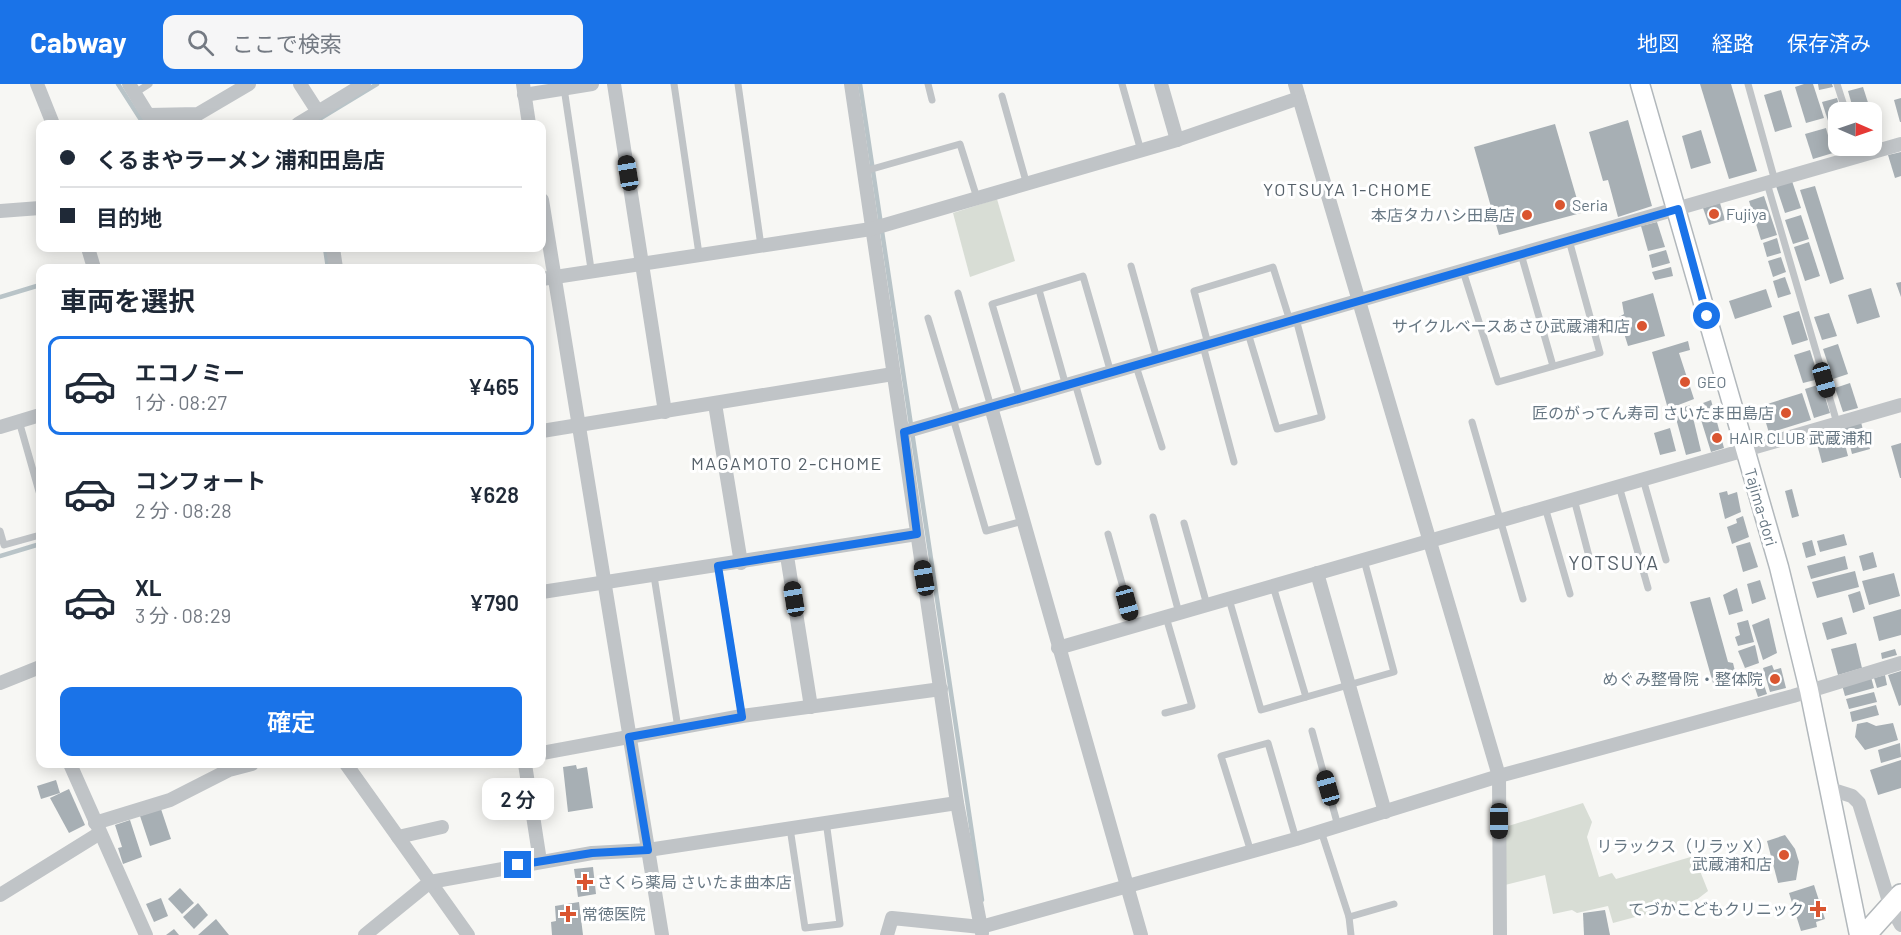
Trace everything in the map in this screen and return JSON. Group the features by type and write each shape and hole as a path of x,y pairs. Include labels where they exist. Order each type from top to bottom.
{"main road":[{"path":"1865,935 1896,900"}],"street":[{"path":"37,84 51,120"},
{"path":"132,88 148,115 198,119 249,84"},
{"path":"300,84 314,117 360,85"},
{"path":"528,120 524,89 564,88 592,84"},
{"path":"615,84 665,412"},
{"path":"851,84 957,803 982,931"},
{"path":"1161,84 1177,140"},
{"path":"1295,84 1499,776 1500,935"},
{"name":"Tajima-dori","path":"1641,84 1779,567 1809,690 1859,935"},
{"path":"548,278 591,269 871,229 978,200 1177,140 1299,98"},
{"path":"1882,147 1901,144"},
{"path":"904,432 1771,182 1843,156"},
{"path":"0,211 36,208"},
{"path":"546,252 548,278 579,425 662,935"},
{"path":"546,430 893,374"},
{"path":"715,404 741,563"},
{"path":"1058,648 1901,405"},
{"path":"992,407 1058,648 1141,935"},
{"path":"0,427 36,416"},
{"path":"546,591 787,556 917,534"},
{"path":"787,556 811,707"},
{"path":"1317,573 1385,812"},
{"path":"887,935 892,918 982,931 1296,839 1499,776 1901,663"},
{"path":"0,683 36,669"},
{"path":"546,752 742,717 941,689"},
{"path":"72,768 146,935"},
{"path":"0,895 98,828 170,800 237,768"},
{"path":"348,768 468,935"},
{"path":"526,768 540,861"},
{"path":"1830,789 1852,796 1859,803 1896,900 1901,925"},
{"path":"366,935 430,882 592,853 648,850 826,821 957,803"},
{"path":"398,837 442,827"}],"lane":[{"path":"132,88 149,84"},
{"path":"674,84 699,254"},
{"path":"738,84 761,246"},
{"path":"928,84 932,100"},
{"path":"1122,84 1141,151"},
{"path":"1748,84 1771,182 1837,423"},
{"path":"1837,84 1842,102"},
{"path":"564,88 591,269"},
{"path":"1002,96 1027,185"},
{"path":"865,171 960,144 978,200"},
{"path":"1463,271 1498,382 1600,353 1569,240"},
{"path":"1521,254 1553,366"},
{"path":"1131,266 1157,360"},
{"path":"1234,462 1205,346 1194,291 1273,267 1293,320 1322,417 1277,429 1248,333"},
{"path":"1020,399 992,304 1083,276 1111,373"},
{"path":"1038,290 1098,462"},
{"path":"958,293 992,407"},
{"path":"928,318 986,531 1023,521"},
{"path":"1136,366 1162,447"},
{"path":"19,421 36,481"},
{"path":"1472,422 1523,599"},
{"path":"1643,479 1666,560"},
{"path":"1619,486 1648,588"},
{"path":"1574,499 1591,564"},
{"path":"1545,507 1570,594"},
{"path":"1153,517 1191,706 1165,713"},
{"path":"1184,523 1207,605"},
{"path":"0,531 4,545 36,536"},
{"path":"1108,534 1134,626"},
{"path":"1229,599 1261,710 1394,672 1364,560"},
{"path":"718,566 742,717"},
{"path":"654,576 678,728"},
{"path":"1273,586 1306,697"},
{"path":"1312,731 1338,826"},
{"path":"1251,852 1221,756 1268,743 1296,839"},
{"path":"790,828 805,928 840,924 826,821"},
{"path":"1321,831 1349,917 1351,935"},
{"path":"1349,917 1394,904"}],"shaded area":[{"path":"997,199 1015,261 970,277 953,213"},
{"path":"1583,803 1592,822 1587,837 1599,877 1612,873 1616,879 1694,856 1708,891 1695,901 1613,923 1608,906 1577,913 1572,910 1553,914 1545,875 1505,885 1505,827"}],"building":[{"path":"1700,84 1731,84 1757,171 1729,179"},
{"path":"1813,84 1824,118 1806,123 1795,87"},
{"path":"1818,84 1832,84 1833,87 1819,90"},
{"path":"1863,87 1868,102 1851,102 1848,91"},
{"path":"1781,90 1792,127 1775,132 1764,95"},
{"path":"1837,98 1838,102 1828,102 1828,121 1822,102"},
{"path":"1901,98 1901,122 1900,122 1894,100"},
{"path":"1628,120 1652,206 1618,217 1608,180 1603,181 1589,132"},
{"path":"1555,124 1581,213 1499,235 1474,147"},
{"path":"1826,128 1828,154 1813,159 1805,134"},
{"path":"1701,130 1711,163 1691,169 1682,136"},
{"path":"1901,152 1901,176 1895,178 1888,155"},
{"path":"1792,181 1801,208 1785,213 1776,186"},
{"path":"1815,186 1844,279 1830,284 1800,190"},
{"path":"1764,196 1777,235 1761,240 1749,201"},
{"name":"Fujiya","path":"1720,203 1725,220 1709,225 1703,208"},
{"path":"1801,215 1809,239 1793,244 1785,220"},
{"path":"1657,222 1665,247 1648,251 1641,226"},
{"path":"1777,238 1781,253 1767,257 1763,243"},
{"path":"1809,242 1820,276 1805,281 1794,247"},
{"path":"1666,250 1670,263 1652,268 1649,255"},
{"path":"1781,257 1786,272 1773,277 1768,261"},
{"path":"1671,267 1673,276 1655,280 1652,272"},
{"path":"1785,277 1791,294 1778,298 1773,281"},
{"path":"1901,282 1901,297 1896,283"},
{"path":"1871,288 1880,317 1857,324 1848,295"},
{"path":"1766,289 1772,307 1735,319 1729,301"},
{"name":"サイクルベースあさひ武蔵浦和店","path":"1653,293 1665,336 1628,346 1619,317 1624,314 1622,302"},
{"path":"1799,311 1808,340 1792,345 1783,316"},
{"path":"1829,313 1837,336 1822,340 1814,317"},
{"path":"1688,341 1690,350 1679,353 1694,399 1668,409 1652,352"},
{"path":"1838,344 1848,374 1833,379 1823,349"},
{"path":"1810,350 1819,379 1803,383 1794,355"},
{"path":"1850,383 1858,408 1843,412 1835,388"},
{"path":"1821,384 1830,413 1814,418 1805,389"},
{"name":"匠のがってん寿司 さいたま田島店","path":"1802,393 1811,420 1769,433 1761,406"},
{"path":"1711,400 1724,448 1711,452 1698,410 1704,408 1703,403"},
{"path":"1690,405 1701,451 1686,455 1674,411"},
{"path":"1861,422 1864,434 1848,438 1844,426"},
{"path":"1670,428 1676,451 1660,455 1654,433"},
{"path":"1843,437 1848,456 1822,463 1817,444"},
{"path":"1867,438 1870,449 1852,454 1849,442"},
{"path":"1901,443 1901,478 1900,478 1891,446"},
{"path":"1792,489 1799,516 1792,518 1785,491"},
{"path":"1727,491 1728,495 1737,492 1741,512 1725,519 1719,493"},
{"path":"1743,516 1749,537 1732,544 1727,527 1737,523 1736,519"},
{"path":"1844,534 1847,545 1820,552 1817,541"},
{"path":"1812,540 1816,555 1806,558 1802,543"},
{"path":"1750,542 1758,567 1743,572 1736,546"},
{"path":"1873,552 1877,567 1863,571 1859,556"},
{"path":"1845,556 1848,569 1811,579 1807,566"},
{"path":"1855,571 1859,587 1817,598 1812,582"},
{"path":"1894,573 1900,596 1869,605 1862,581"},
{"path":"1760,580 1766,599 1752,604 1747,584"},
{"path":"1737,588 1743,611 1729,615 1723,595"},
{"path":"1860,591 1865,609 1853,613 1848,595"},
{"path":"1710,597 1728,662 1733,663 1736,675 1713,683 1690,602"},
{"path":"1901,609 1901,635 1879,641 1873,617"},
{"path":"1842,617 1847,634 1827,640 1822,623"},
{"path":"1769,618 1777,653 1763,660 1752,625"},
{"path":"1748,620 1754,642 1738,646 1735,637 1740,635 1737,623"},
{"path":"1856,643 1862,668 1838,675 1831,649"},
{"path":"1755,645 1759,663 1745,668 1738,651"},
{"path":"1895,649 1897,655 1882,659 1881,653"},
{"name":"めぐみ整骨院・整体院","path":"1772,665 1774,670 1781,668 1786,688 1770,692 1763,668"},
{"path":"1759,670 1767,694 1758,697 1754,685 1749,687 1744,675"},
{"path":"1901,671 1901,705 1899,706 1888,675"},
{"path":"1885,675 1887,685 1877,688 1874,678"},
{"path":"1871,677 1874,688 1845,696 1842,685"},
{"path":"1874,692 1877,702 1849,709 1846,699"},
{"path":"1876,705 1879,715 1852,722 1850,712"},
{"path":"1867,722 1876,726 1893,723 1898,740 1865,750 1855,737 1857,724"},
{"path":"1900,743 1901,757 1881,763 1878,750"},
{"path":"1901,760 1901,788 1878,795 1870,770"},
{"path":"576,765 577,769 587,767 593,808 568,812 563,767"},
{"path":"56,780 60,793 41,799 37,786"},
{"path":"69,789 85,825 69,833 50,798"},
{"path":"161,809 171,839 150,846 140,816"},
{"path":"130,820 142,857 123,864 118,848 122,847 115,825"},
{"name":"リラックス（リラッＸ） 武蔵浦和店","path":"1785,835 1795,849 1799,862 1796,880 1778,883 1767,841"},
{"name":"さくら薬局 さいたま曲本店","path":"593,867 596,894 578,897 574,869"},
{"path":"1814,885 1825,919 1816,922 1817,927 1801,931 1789,893"},
{"path":"180,888 194,903 182,914 168,899"},
{"path":"161,898 168,916 154,922 146,904"},
{"name":"常徳医院","path":"579,902 583,935 552,935 551,922 556,921 555,906"},
{"path":"198,903 208,915 194,929 183,917"},
{"path":"1605,910 1610,935 1584,935 1583,913"},
{"path":"216,919 229,935 198,935"},
{"path":"174,929 179,935 166,935"}],"waterway":[{"path":"118,84 141,120"},
{"path":"318,120 377,84"},
{"path":"860,84 982,900"},
{"path":"326,252 327,264"},
{"path":"0,297 36,286"},
{"path":"0,556 36,545"}],"place":[{"name":"Seria","path":"1560,205"},
{"name":"Fujiya","path":"1714,214"},
{"name":"本店タカハシ田島店","path":"1527,215"},
{"name":"サイクルベースあさひ武蔵浦和店","path":"1642,326"},
{"name":"GEO","path":"1685,382"},
{"name":"匠のがってん寿司 さいたま田島店","path":"1786,413"},
{"name":"HAIR CLUB 武蔵浦和","path":"1717,438"},
{"name":"めぐみ整骨院・整体院","path":"1775,679"},
{"name":"リラックス（リラッＸ） 武蔵浦和店","path":"1784,855"},
{"name":"さくら薬局 さいたま曲本店","path":"585,882"},
{"name":"てづかこどもクリニック","path":"1818,909"},
{"name":"常徳医院","path":"568,914"}],"district":[{"name":"YOTSUYA 1-CHOME","path":"1348,190"},
{"name":"MAGAMOTO 2-CHOME","path":"787,464"},
{"name":"YOTSUYA","path":"1614,563"}],"route":[{"path":"518,865 592,853 648,850 629,737 742,717 718,566 917,534 904,432 1678,209 1707,316"}]}
